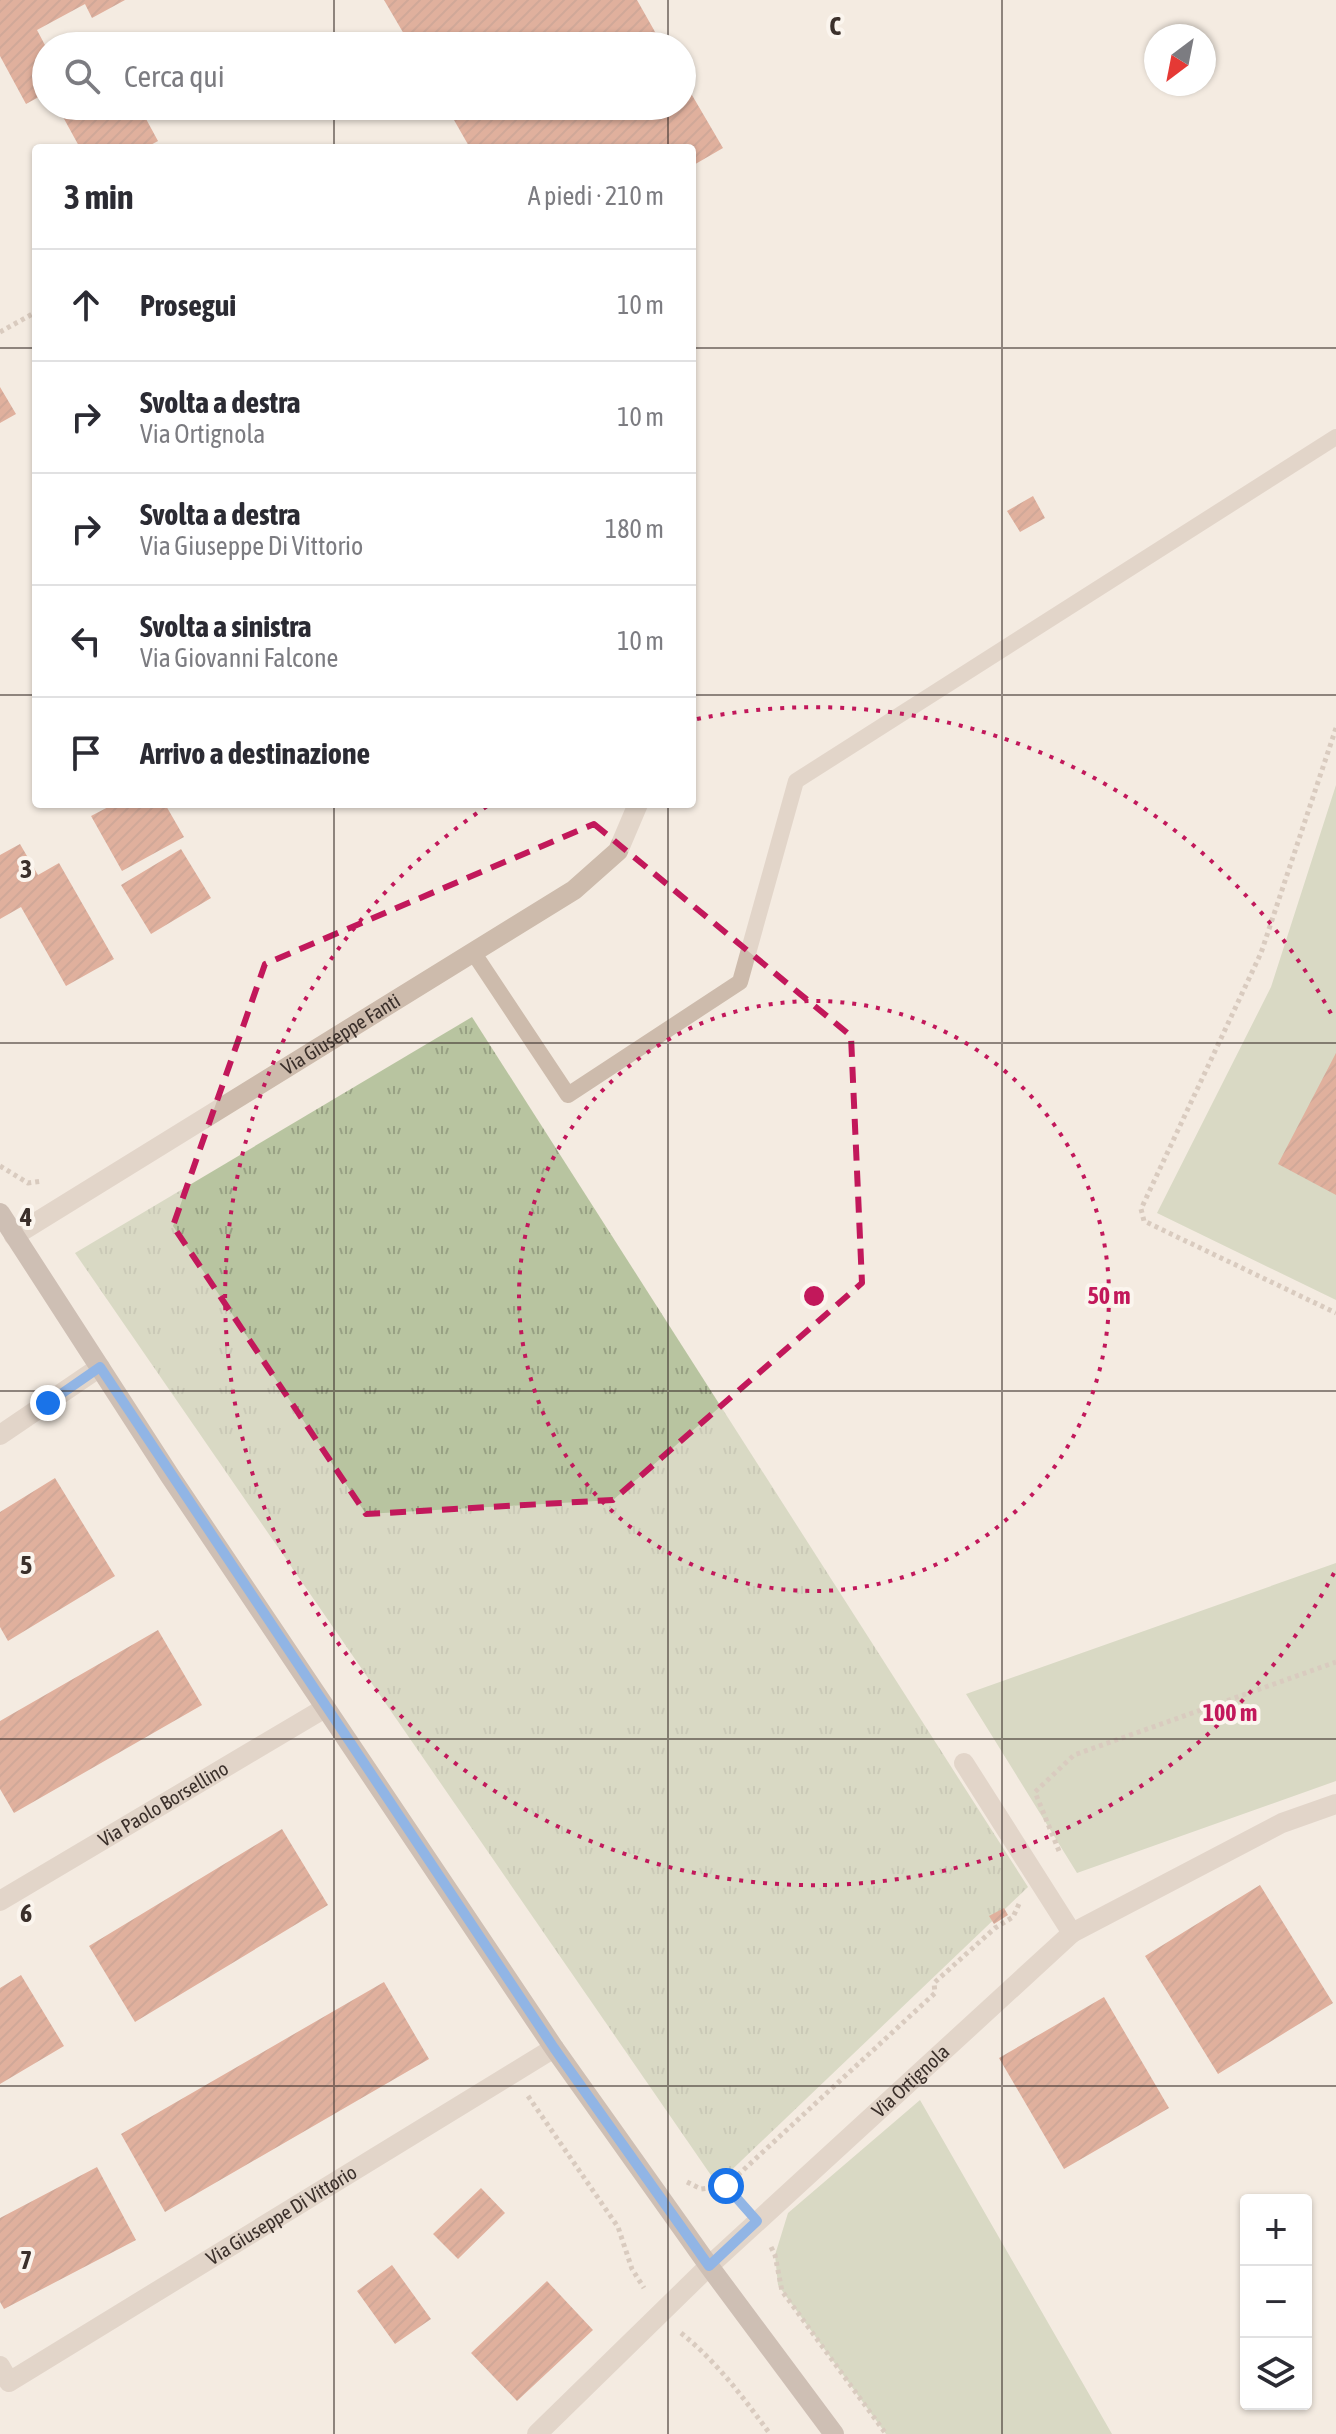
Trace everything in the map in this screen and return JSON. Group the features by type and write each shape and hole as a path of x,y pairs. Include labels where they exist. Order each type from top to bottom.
{"main road":[{"path":"0,1213 325,1708 554,2048 709,2266 834,2434"}],"street":[{"name":"Via Giuseppe Fanti","path":"14,1236 574,890 618,851 636,808"},
{"path":"0,1435 100,1367"},
{"name":"Via Paolo Borsellino","path":"0,1901 325,1708"},
{"path":"964,1763 1072,1933"},
{"name":"Via Ortignola","path":"537,2434 757,2221 1072,1933 1282,1823 1336,1804"},
{"name":"Via Giuseppe Di Vittorio","path":"5,2374 554,2048"}],"lane":[{"path":"473,952 568,1095 740,982 796,781 1336,437"}],"path":[{"path":"0,332 32,314"},
{"path":"1336,728 1261,953 1141,1209 1144,1221 1336,1313"},
{"path":"0,1166 28,1183 48,1181"},
{"path":"684,2181 701,2189 726,2186 935,1993 934,1983 995,1928 1013,1917 1020,1901 1011,1883 1059,1852 1035,1792 1074,1755 1336,1662"},
{"path":"512,2074 618,2227 632,2269 662,2311 678,2332 698,2347 735,2386 770,2434"},
{"path":"726,2186 757,2221 775,2255 782,2291 886,2434"}],"highlighted area":[{"path":"594,824 851,1036 862,1283 613,1500 366,1514 173,1226 265,964"}],"green space":[{"path":"1336,785 1336,1300 1157,1213 1271,987"},
{"path":"472,1017 1028,1887 717,2184 75,1253"},
{"path":"1336,1563 1336,1781 1077,1873 966,1694"},
{"path":"920,2100 1112,2434 886,2434 778,2285 775,2255 788,2213"}],"building":[{"path":"0,0 125,0 92,18 85,4 38,32 32,32 32,101 26,104 0,56"},
{"path":"384,0 637,0 655,32 403,32"},
{"path":"696,102 723,148 696,164 696,144 468,144 454,120 696,120"},
{"path":"65,120 147,120 158,141 152,144 78,144"},
{"path":"0,387 16,414 0,423"},
{"path":"1033,496 1045,518 1020,532 1007,511"},
{"path":"106,808 167,808 184,837 122,871 91,816"},
{"path":"20,844 38,875 59,863 114,959 66,986 21,907 0,919 0,855"},
{"path":"181,849 211,898 151,934 121,885"},
{"path":"1336,1053 1336,1195 1278,1164"},
{"path":"55,1478 115,1576 8,1641 0,1627 0,1512"},
{"path":"158,1630 202,1705 14,1813 0,1789 0,1721"},
{"path":"282,1829 328,1905 135,2022 89,1946"},
{"path":"1260,1885 1333,2003 1218,2074 1145,1956"},
{"path":"1004,1908 1008,1915 994,1924 989,1916"},
{"path":"21,1975 64,2046 0,2084 0,1988"},
{"path":"384,1982 429,2059 165,2212 121,2134"},
{"path":"1104,1997 1169,2108 1064,2169 999,2058"},
{"path":"97,2167 136,2240 4,2309 0,2302 0,2218"},
{"path":"481,2188 505,2213 458,2259 433,2234"},
{"path":"392,2265 431,2319 395,2344 357,2291"},
{"path":"547,2281 593,2330 517,2401 471,2353"}],"route":[{"path":"48,1403 100,1367 554,2048 709,2266 757,2221 726,2186"}]}
